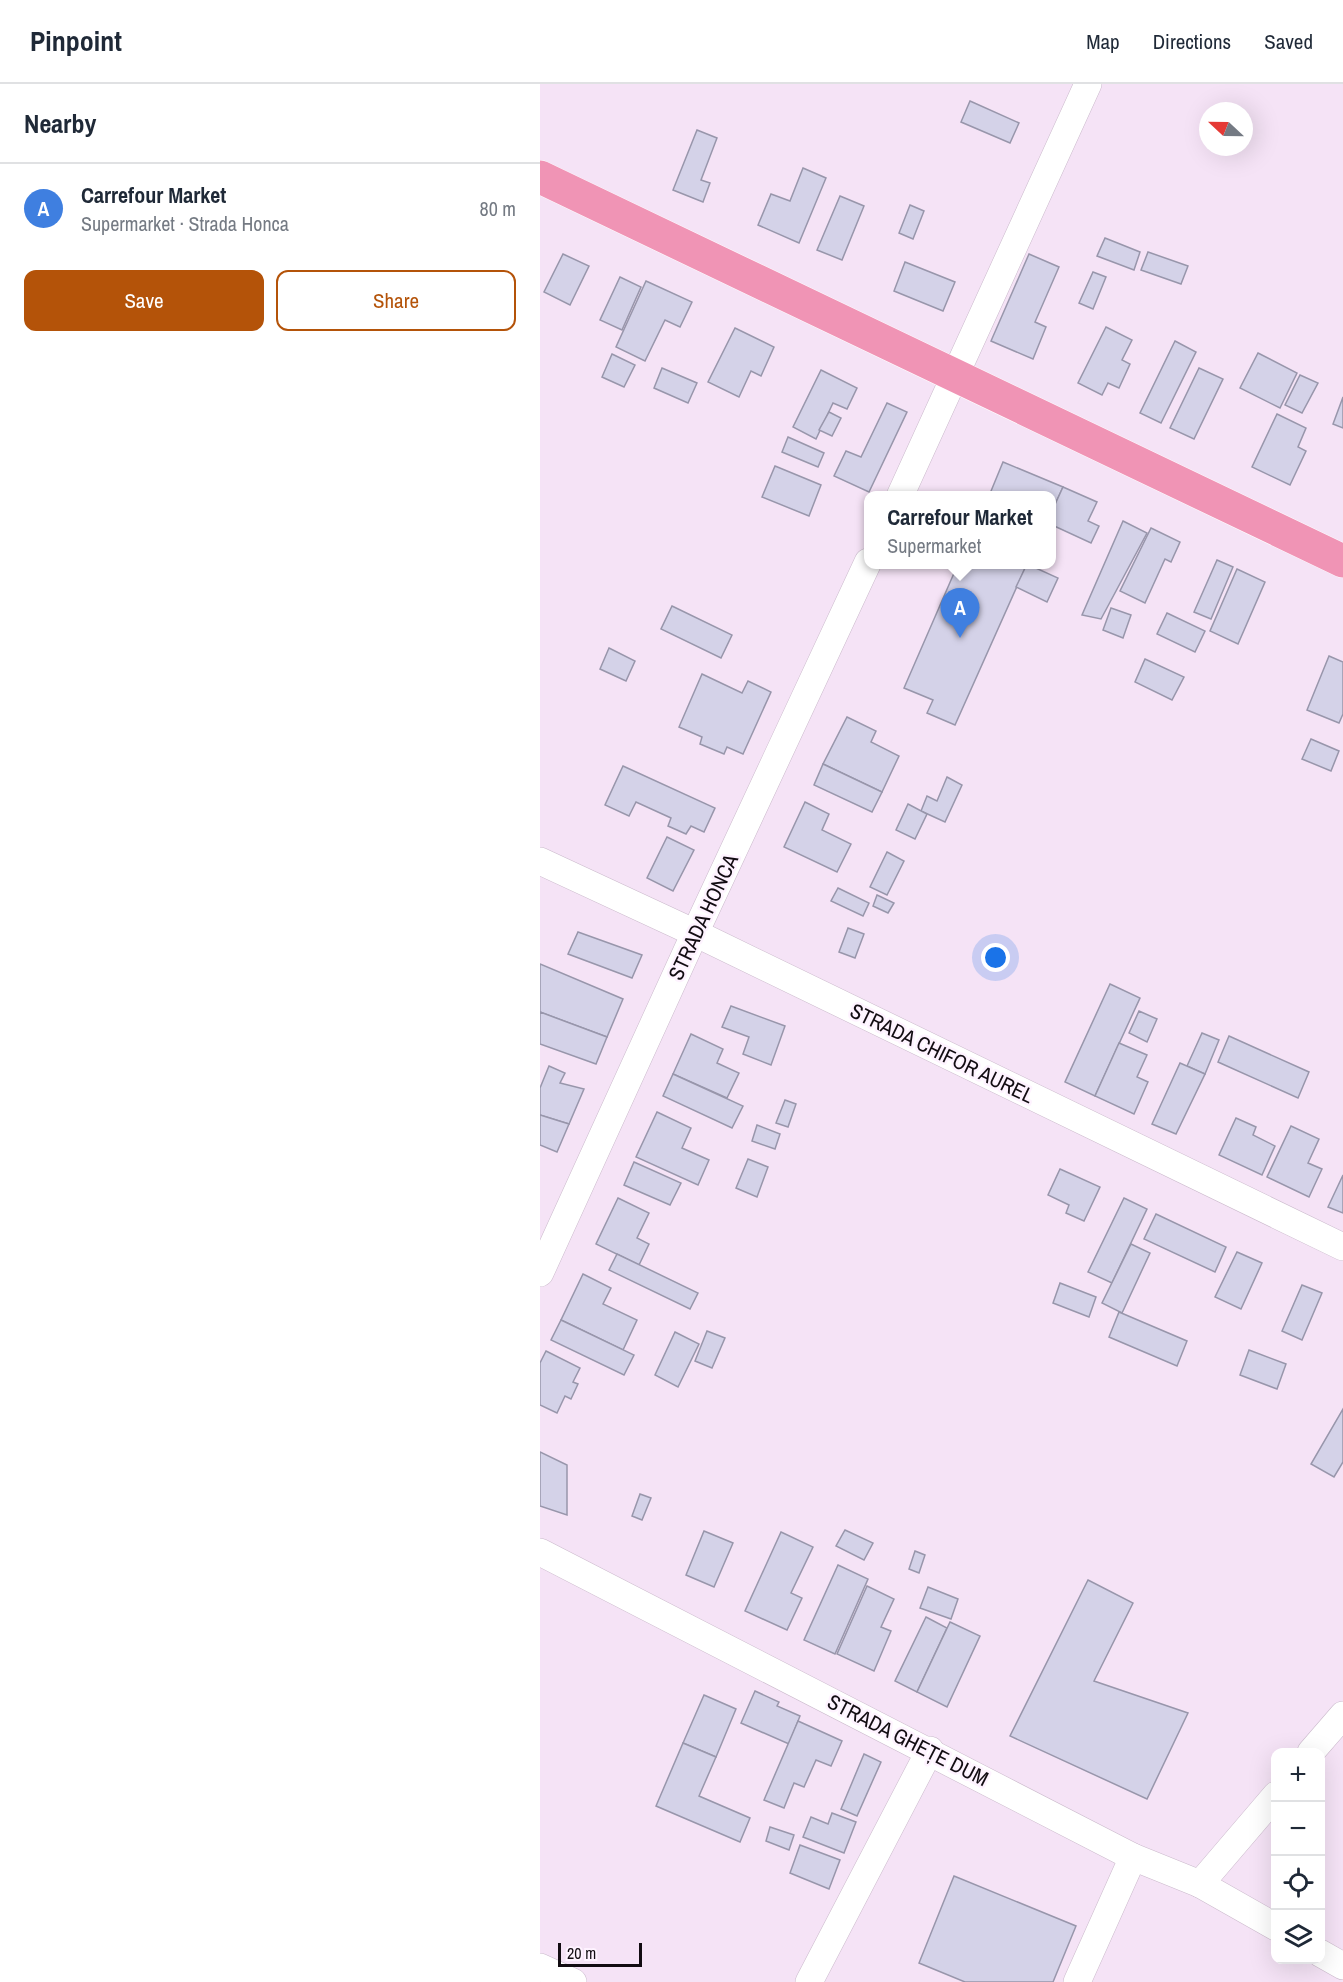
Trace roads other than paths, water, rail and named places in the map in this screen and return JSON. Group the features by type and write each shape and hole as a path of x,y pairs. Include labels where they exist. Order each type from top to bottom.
{"highway":[{"path":"540,177 1343,561"}],"street":[{"path":"902,491 1088,84"},
{"name":"STRADA HONCA","path":"540,1273 694,933 865,569"},
{"name":"STRADA CHIFOR AUREL","path":"540,861 694,933 1343,1247"},
{"name":"STRADA GHEȚE DUM","path":"540,1552 930,1750 1133,1857 1200,1884 1271,1925"},
{"path":"1314,1748 1343,1715"},
{"path":"809,1982 930,1750"},
{"path":"1200,1884 1271,1800"},
{"path":"1077,1982 1133,1857"},
{"path":"1325,1956 1343,1966"},
{"path":"540,1967 573,1982"}],"place":[{"name":"Carrefour Market","path":"960,638"}]}
